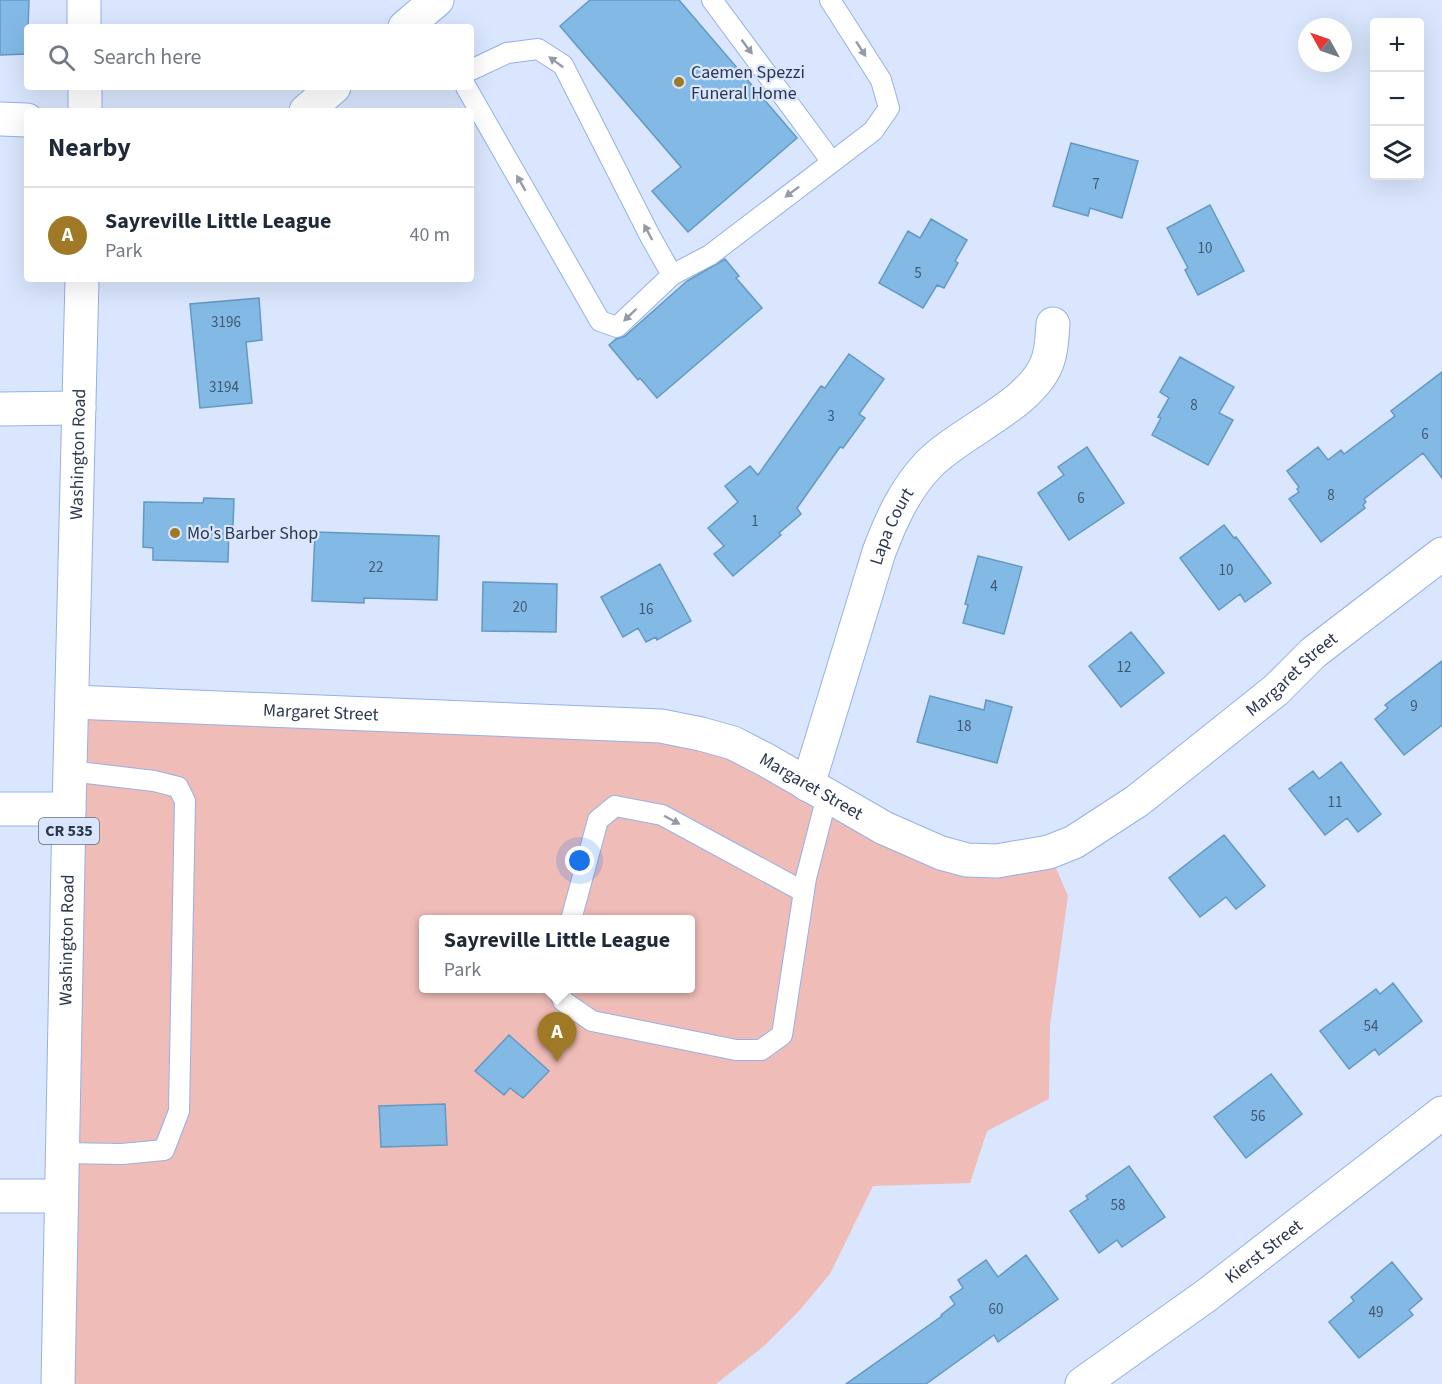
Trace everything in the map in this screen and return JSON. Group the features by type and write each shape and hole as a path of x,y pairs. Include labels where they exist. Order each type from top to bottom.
{"street":[{"path":"84,0 84,24"},
{"path":"85,90 85,108"},
{"path":"310,108 330,90"},
{"path":"0,119 24,120"},
{"name":"Washington Road","path":"58,1384 82,282"},
{"name":"Lapa Court","path":"817,790 879,552 891,520 910,488 929,464 955,442 1014,402 1035,384 1048,360 1053,324"},
{"path":"0,409 79,408"},
{"name":"Margaret Street","path":"73,702 662,726 733,743 817,790 941,853 966,860 997,861 1049,852 1074,842 1146,794 1276,690 1312,653 1442,554"},
{"path":"0,809 69,809"},
{"name":"Kierst Street","path":"1082,1384 1207,1295 1442,1113"},
{"path":"0,1196 61,1196"}],"lane":[{"path":"712,0 832,162"},
{"path":"468,90 600,321 617,327 672,275 710,255 873,130 889,108 881,80 830,0"},
{"path":"474,69 507,53 538,49 563,65 672,275"},
{"path":"62,1153 122,1154 164,1150 180,1111 185,801 178,787 154,781 70,771"},
{"path":"561,993 563,1001 592,1021 736,1050 761,1050 782,1035 817,790"},
{"path":"572,915 598,820 615,806 662,815 804,892"}],"shaded area":[{"path":"73,702 661,726 916,842 1049,852 1068,896 1050,1025 1049,1099 987,1131 970,1183 873,1186 830,1274 798,1312 764,1346 716,1384 58,1384"}],"building":[{"path":"0,0 29,0 28,24 24,24 24,54 0,55"},
{"name":"Caemen Spezzi Funeral Home","path":"590,0 679,0 797,138 688,232 652,191 681,167 560,26"},
{"path":"1071,143 1138,161 1122,218 1090,208 1088,216 1053,206"},
{"path":"1210,205 1244,271 1198,295 1185,270 1188,268 1167,228"},
{"path":"931,219 967,240 955,261 958,263 944,288 937,285 923,308 879,283 908,231 920,238"},
{"path":"725,259 739,276 736,278 762,308 657,398 640,378 638,380 609,345 625,336 687,281"},
{"path":"259,298 262,340 246,342 252,403 200,408 190,304"},
{"path":"849,354 884,379 859,414 865,418 843,448 840,447 797,508 801,514 779,533 781,535 733,576 714,554 724,546 708,528 738,502 725,486 750,466 758,475 821,386 825,388"},
{"path":"1180,357 1234,387 1219,413 1233,420 1208,465 1152,435 1161,418 1158,417 1169,398 1160,392"},
{"path":"1442,372 1442,478 1423,453 1364,499 1365,508 1321,542 1289,499 1299,492 1297,489 1299,487 1287,471 1318,447 1328,460 1341,450 1344,454 1395,416 1391,411"},
{"path":"1087,447 1124,503 1069,540 1038,493 1064,475 1058,467"},
{"name":"Mo's Barber Shop","path":"204,498 234,499 233,525 229,525 228,562 153,560 153,548 143,547 144,502 203,503"},
{"path":"1224,525 1271,583 1245,602 1240,594 1219,610 1180,558"},
{"path":"315,532 439,536 437,600 364,598 364,603 312,601"},
{"path":"978,556 1022,567 1004,634 963,623 968,605 965,604"},
{"path":"660,564 691,621 657,640 656,637 646,642 638,628 623,637 601,597"},
{"path":"483,582 557,584 556,632 482,631"},
{"path":"1131,632 1164,673 1121,707 1089,666"},
{"path":"1442,661 1442,725 1404,755 1375,719 1388,708 1385,705"},
{"path":"930,696 984,710 986,700 1012,707 997,763 917,742"},
{"path":"1341,762 1381,814 1358,832 1347,818 1325,835 1289,789 1313,771 1319,779"},
{"path":"1224,835 1265,886 1236,909 1226,897 1200,917 1169,878"},
{"path":"1393,983 1422,1021 1379,1055 1375,1049 1349,1069 1320,1031 1376,989 1380,994"},
{"path":"509,1035 549,1071 523,1098 510,1088 504,1095 475,1071"},
{"path":"1271,1074 1302,1114 1246,1158 1214,1117"},
{"path":"445,1104 447,1145 381,1147 379,1106"},
{"path":"1129,1166 1165,1217 1122,1247 1117,1240 1099,1253 1070,1211 1088,1199 1086,1196"},
{"path":"1026,1255 1058,1299 998,1342 994,1335 926,1384 846,1384 942,1316 955,1304 950,1297 963,1288 958,1280 986,1260 998,1277"},
{"path":"1392,1262 1422,1299 1409,1310 1413,1315 1359,1358 1329,1322 1354,1301 1351,1297"}],"place":[{"name":"Caemen Spezzi Funeral Home","path":"679,82"},
{"name":"Mo's Barber Shop","path":"175,533"},
{"name":"Sayreville Little League","path":"557,1062"}]}
